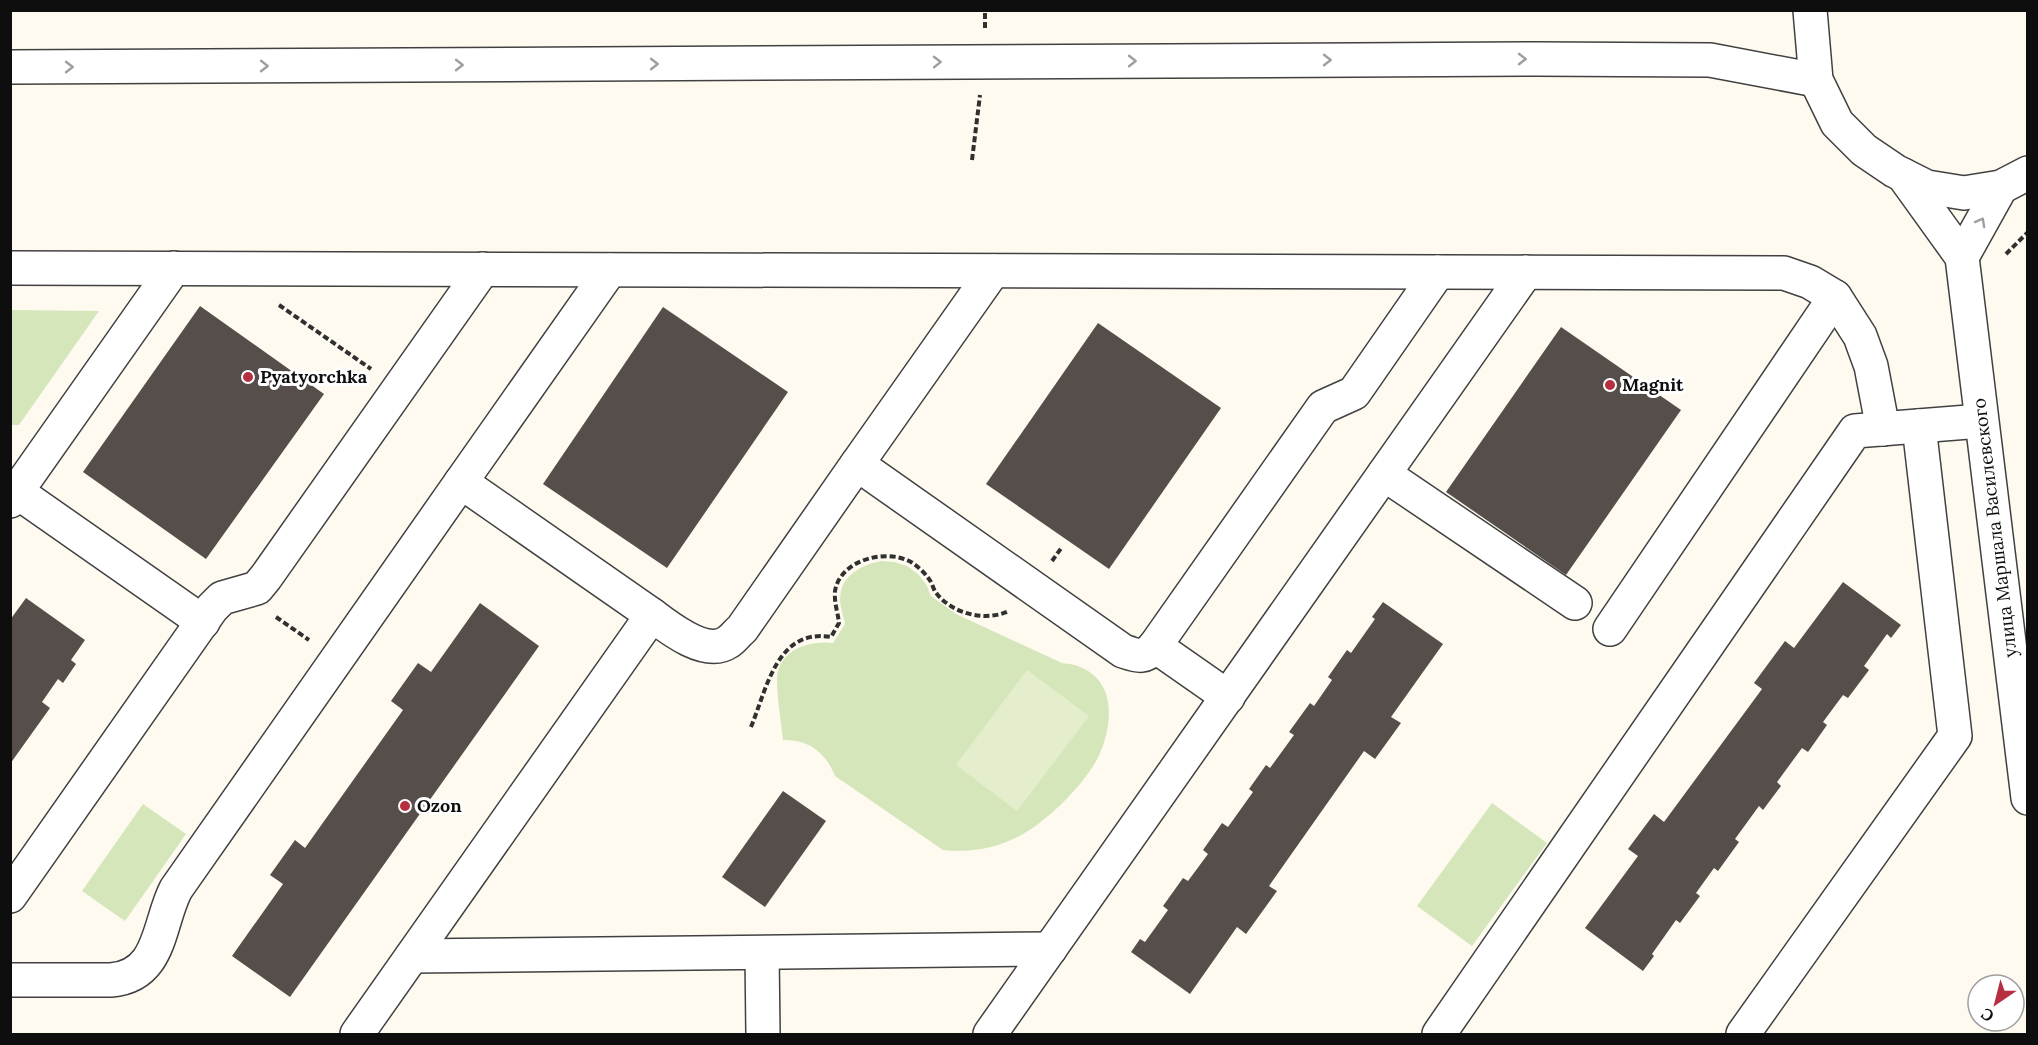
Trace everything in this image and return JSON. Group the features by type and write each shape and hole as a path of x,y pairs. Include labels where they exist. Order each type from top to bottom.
{"street":[{"path":"1810,10 1816,80 1838,123 1864,150 1903,175 1927,187 1964,193 2014,180"},
{"path":"10,67 1710,60 1816,80"},
{"path":"1903,175 1962,257 2014,180"},
{"name":"улица Маршала Василевского","path":"1962,257 2028,798"},
{"path":"10,268 1784,273 1810,282 1835,297 1860,336 1871,366 1883,429"},
{"path":"174,268 13,493 203,622"},
{"path":"10,896 222,598 257,588 266,577 483,269"},
{"path":"10,980 111,980 124,979 136,974 161,937 170,900 176,889 610,270"},
{"path":"461,482 683,637 709,646 727,644 742,629 993,271"},
{"path":"857,464 1124,651 1137,656 1149,654 1323,407 1354,393 1438,272"},
{"path":"990,1035 1526,272"},
{"path":"1610,629 1835,297"},
{"path":"1439,1035 1855,431 1981,421"},
{"path":"1743,1035 1955,736 1919,426"},
{"path":"1384,474 1575,603"},
{"path":"357,1035 652,615"},
{"path":"1155,646 1228,697"},
{"path":"412,956 1050,949"},
{"path":"762,953 763,1035"}],"path":[{"path":"2003,257 2028,232"},
{"path":"261,268 266,296 399,389"},
{"path":"751,727 779,657 794,643 803,639 814,636 831,637 839,623 835,589 853,566 866,558 896,556 909,561 931,581 936,593 958,610 984,617 1013,610"},
{"path":"241,593 336,660"}],"green space":[{"path":"11,310 99,311 19,425 11,425"},
{"path":"881,561 907,566 926,584 931,596 956,614 1062,663 1078,666 1093,674 1102,685 1107,696 1108,724 1101,751 1095,763 1072,793 1053,812 1014,839 984,848 964,851 943,850 835,776 827,761 815,749 801,742 783,740 777,679 783,661 789,654 805,645 833,643 845,624 840,599 843,585 856,570"},
{"path":"1027,670 1089,716 1017,811 956,765"},
{"path":"1492,803 1547,843 1472,946 1417,906"},
{"path":"143,804 186,834 125,921 82,891"}],"building":[{"path":"200,306 324,394 206,559 83,472"},
{"path":"663,307 788,392 667,568 543,484"},
{"path":"1098,323 1221,408 1109,569 986,484"},
{"path":"1561,327 1681,410 1566,575 1446,492"},
{"path":"1843,582 1901,625 1891,638 1887,634 1864,666 1869,670 1848,698 1843,695 1823,722 1827,725 1808,752 1802,748 1777,782 1781,786 1763,810 1759,806 1735,839 1739,842 1718,871 1714,868 1696,893 1700,896 1680,923 1676,920 1643,971 1585,928 1638,856 1628,849 1654,814 1664,822 1762,689 1754,683 1785,641 1794,648"},
{"path":"26,598 85,640 71,660 76,664 63,683 58,679 42,702 50,708 10,764 10,620"},
{"path":"1383,602 1443,644 1391,717 1401,723 1375,759 1364,751 1269,886 1277,891 1246,934 1237,927 1190,994 1131,952 1140,939 1145,942 1168,910 1163,906 1183,878 1188,881 1208,854 1203,850 1222,823 1228,827 1253,792 1249,789 1266,765 1270,768 1294,735 1289,732 1310,703 1314,706 1332,680 1328,677 1347,650 1351,653 1375,619 1372,617"},
{"path":"480,603 539,646 290,997 232,956 283,884 270,875 295,840 305,848 403,710 391,701 418,663 431,672"},
{"path":"783,791 826,821 765,907 722,877"}],"place":[{"name":"Pyatyorchka","path":"248,377"},
{"name":"Magnit","path":"1610,385"},
{"name":"Ozon","path":"405,806"}]}
